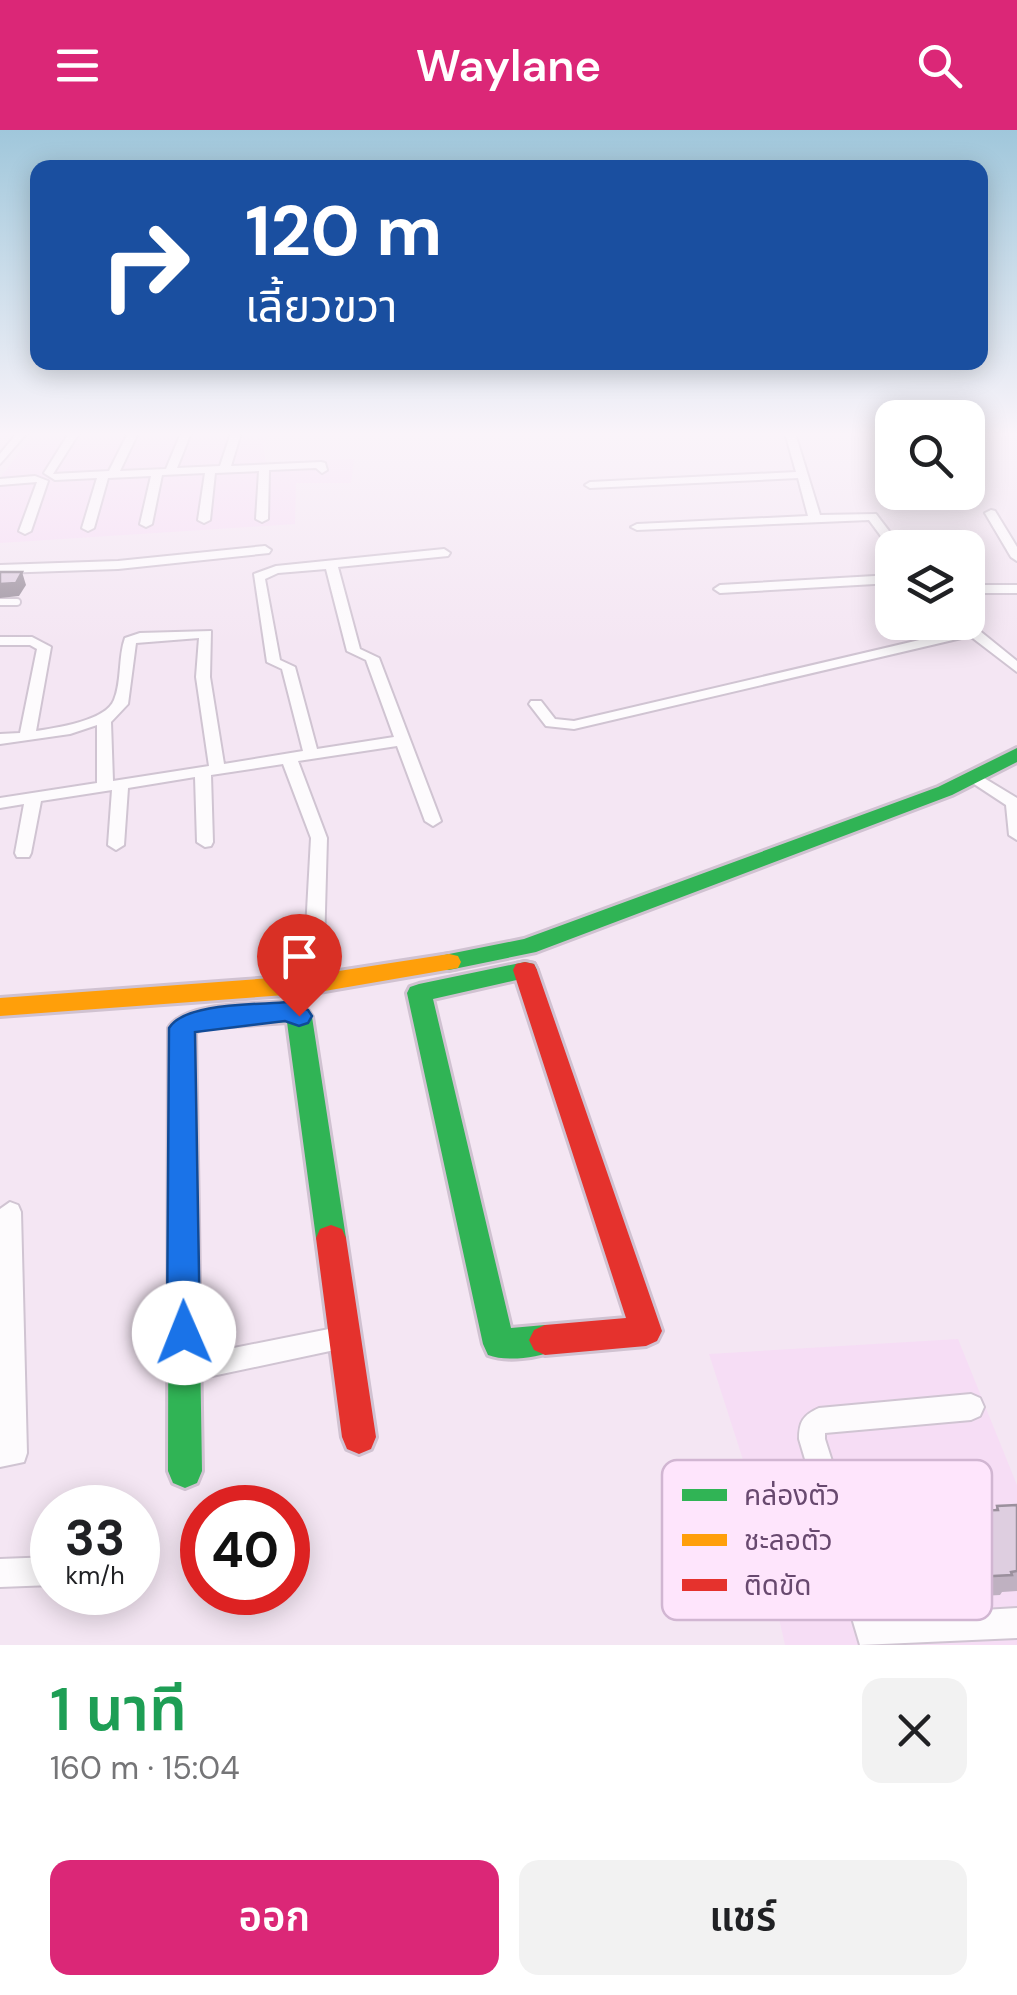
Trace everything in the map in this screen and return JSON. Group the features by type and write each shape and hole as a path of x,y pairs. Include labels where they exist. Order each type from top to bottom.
{"street":[{"path":"24,531 35,504"},
{"path":"88,528 97,504"},
{"path":"146,524 153,504"},
{"path":"204,520 206,504"},
{"path":"262,519 263,504"},
{"path":"810,504 815,519"},
{"path":"991,513 1017,556"},
{"path":"637,527 872,516 882,530"},
{"path":"0,570 118,565 266,550"},
{"path":"311,754 288,667 274,662 258,577 276,570 444,553"},
{"path":"332,564 354,650 372,658 432,820"},
{"path":"720,589 875,580"},
{"path":"985,590 1017,589"},
{"path":"116,846 104,721 121,704 130,642 140,637 203,632 210,770 205,842"},
{"path":"536,704 551,723 574,724 913,640"},
{"path":"982,640 1017,668"},
{"path":"0,641 40,642 44,647 27,737"},
{"path":"0,739 70,730 113,714"},
{"path":"0,803 400,740"},
{"path":"0,1007 468,971 525,970 646,1331 499,1344 419,992 468,971 528,946 974,777 1017,754"},
{"path":"289,758 319,838 313,984"},
{"path":"974,777 1014,803 1017,835"},
{"path":"24,853 32,800"},
{"path":"230,990 230,1017"},
{"path":"185,1471 180,1036 189,1023 288,1012 299,1016 358,1437"},
{"path":"0,1454 14,1453 10,1212"},
{"path":"184,1370 344,1338"},
{"path":"818,1460 812,1426 825,1420 971,1406"},
{"path":"0,1573 30,1572"},
{"path":"873,1639 1017,1623"}],"lane":[{"path":"0,602 17,602"}],"shaded area":[{"path":"0,504 295,504 295,524 0,543"},
{"path":"958,1339 1017,1485 1017,1645 785,1645 779,1620 992,1620 992,1460 743,1460 709,1354"}],"building":[{"path":"0,572 22,572 16,583 0,584"},
{"path":"1017,1505 1017,1571 1012,1575 992,1576 992,1510 998,1510 997,1506"}],"traffic: fast":[{"path":"449,962 528,946 945,791 1017,754"},
{"path":"525,970 419,993 499,1344 545,1340"},
{"path":"185,1471 182,1028 198,1019 289,1011 299,1017 331,1238"}],"traffic: slow":[{"path":"0,1007 313,984 449,962"}],"traffic: jam":[{"path":"525,970 646,1331 545,1340"},
{"path":"331,1238 359,1437"}],"route":[{"path":"184,1333 182,1028 198,1020 288,1012 299,1016"}]}
